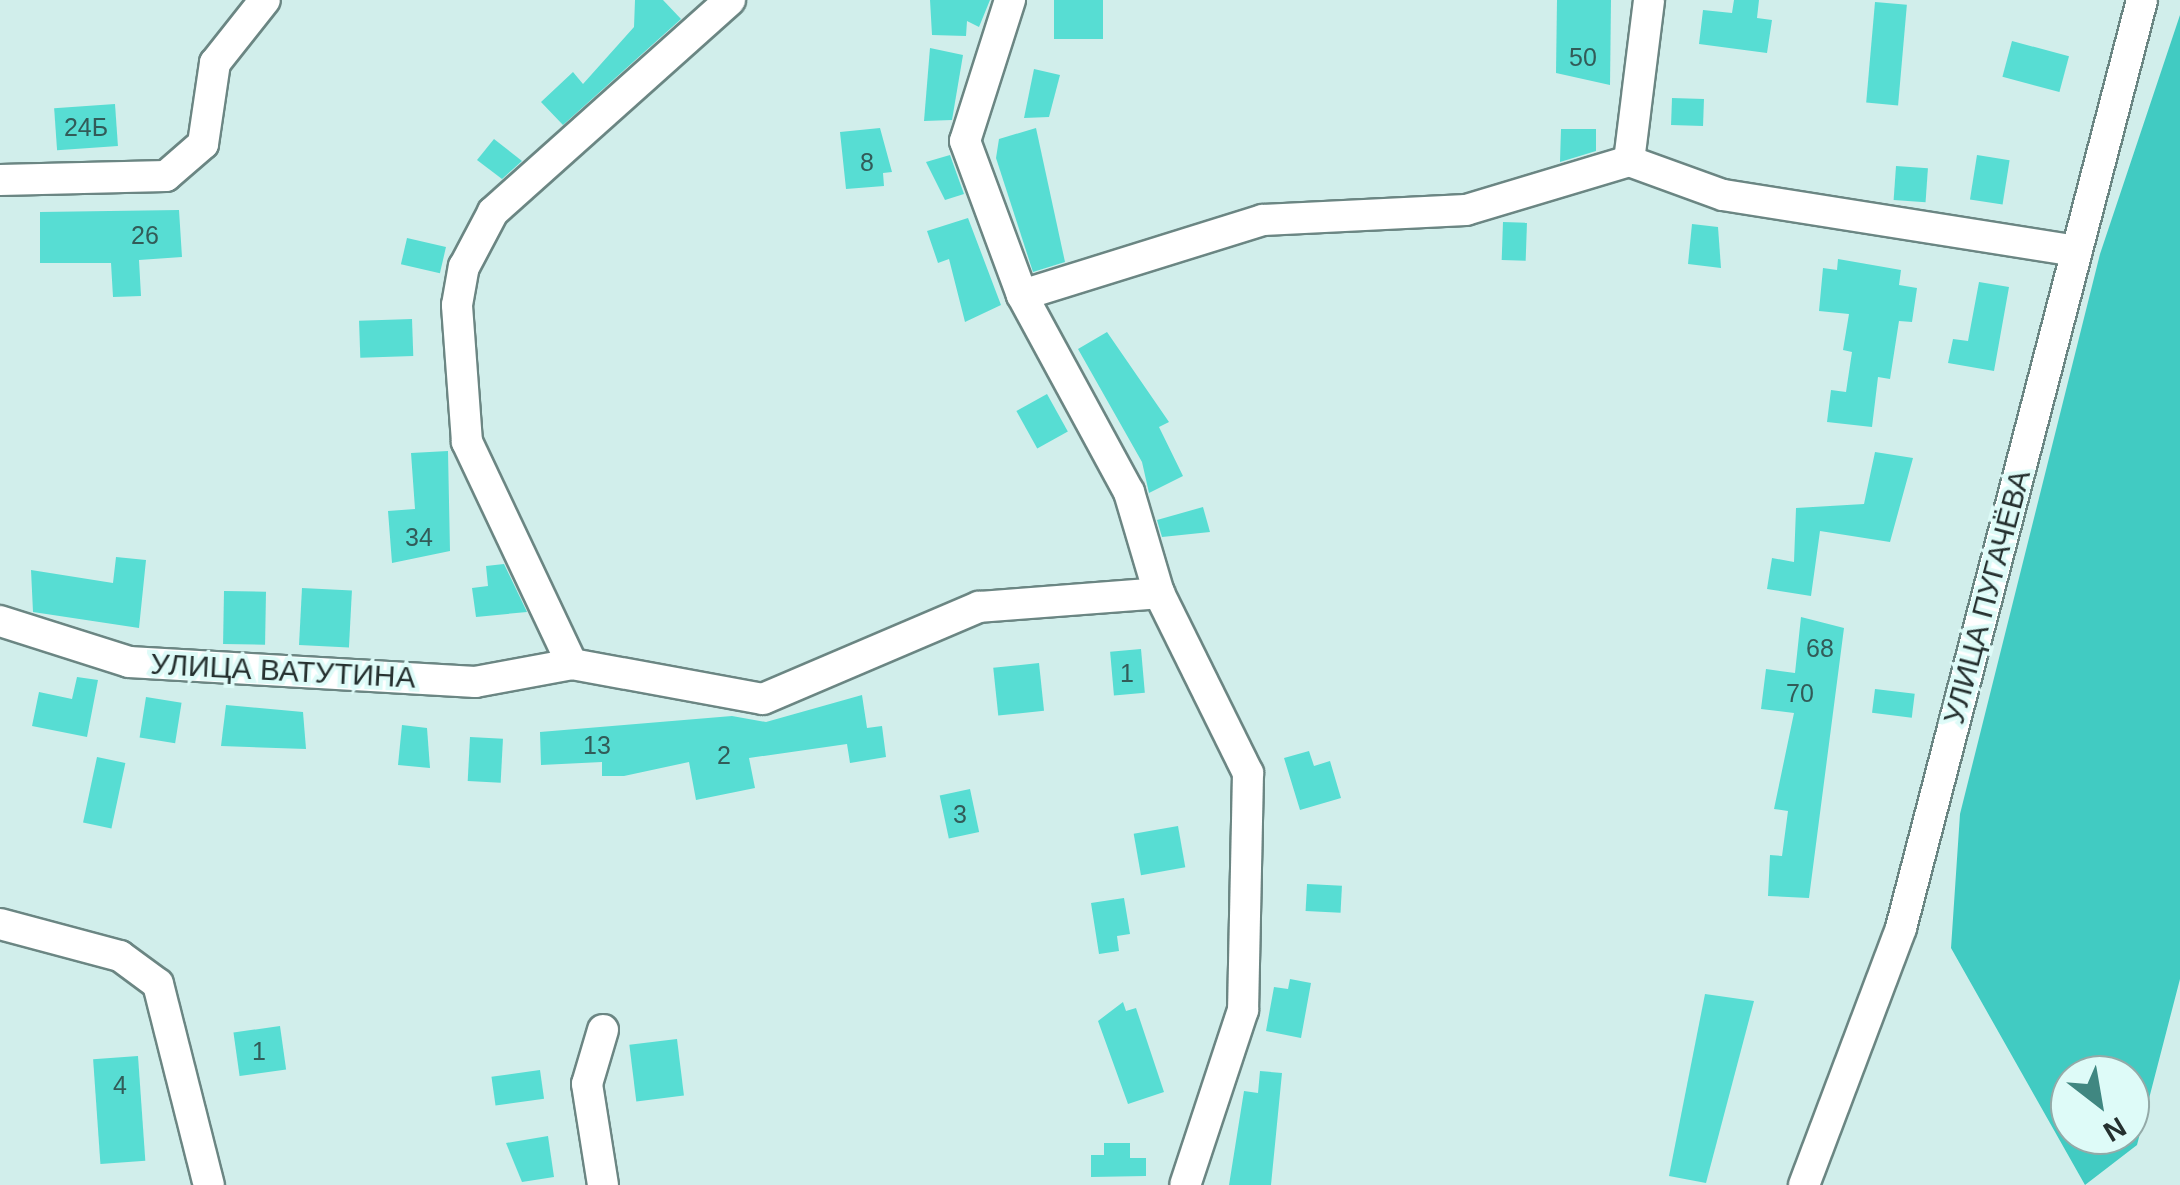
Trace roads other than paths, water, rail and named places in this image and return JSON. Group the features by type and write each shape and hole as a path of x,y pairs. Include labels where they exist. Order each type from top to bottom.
{"street":[{"path":"0,180 166,176 202,144 216,63 264,0"},
{"path":"572,664 467,442 457,305 464,267 494,212 730,0"},
{"path":"1010,0 965,141 1022,295 1129,492 1159,593 1248,773 1243,1010 1185,1185"},
{"path":"1630,161 1649,0"},
{"name":"УЛИЦА ПУГАЧЁВА","path":"1804,1185 1901,928 2142,0"},
{"path":"1022,295 1263,220 1466,210 1630,161 1723,195 2077,251"},
{"name":"УЛИЦА ВАТУТИНА","path":"0,620 129,662 474,682 572,664 763,699 980,606 1159,593"},
{"path":"0,924 120,956 158,984 209,1185"},
{"path":"603,1030 587,1084 603,1185"}]}
